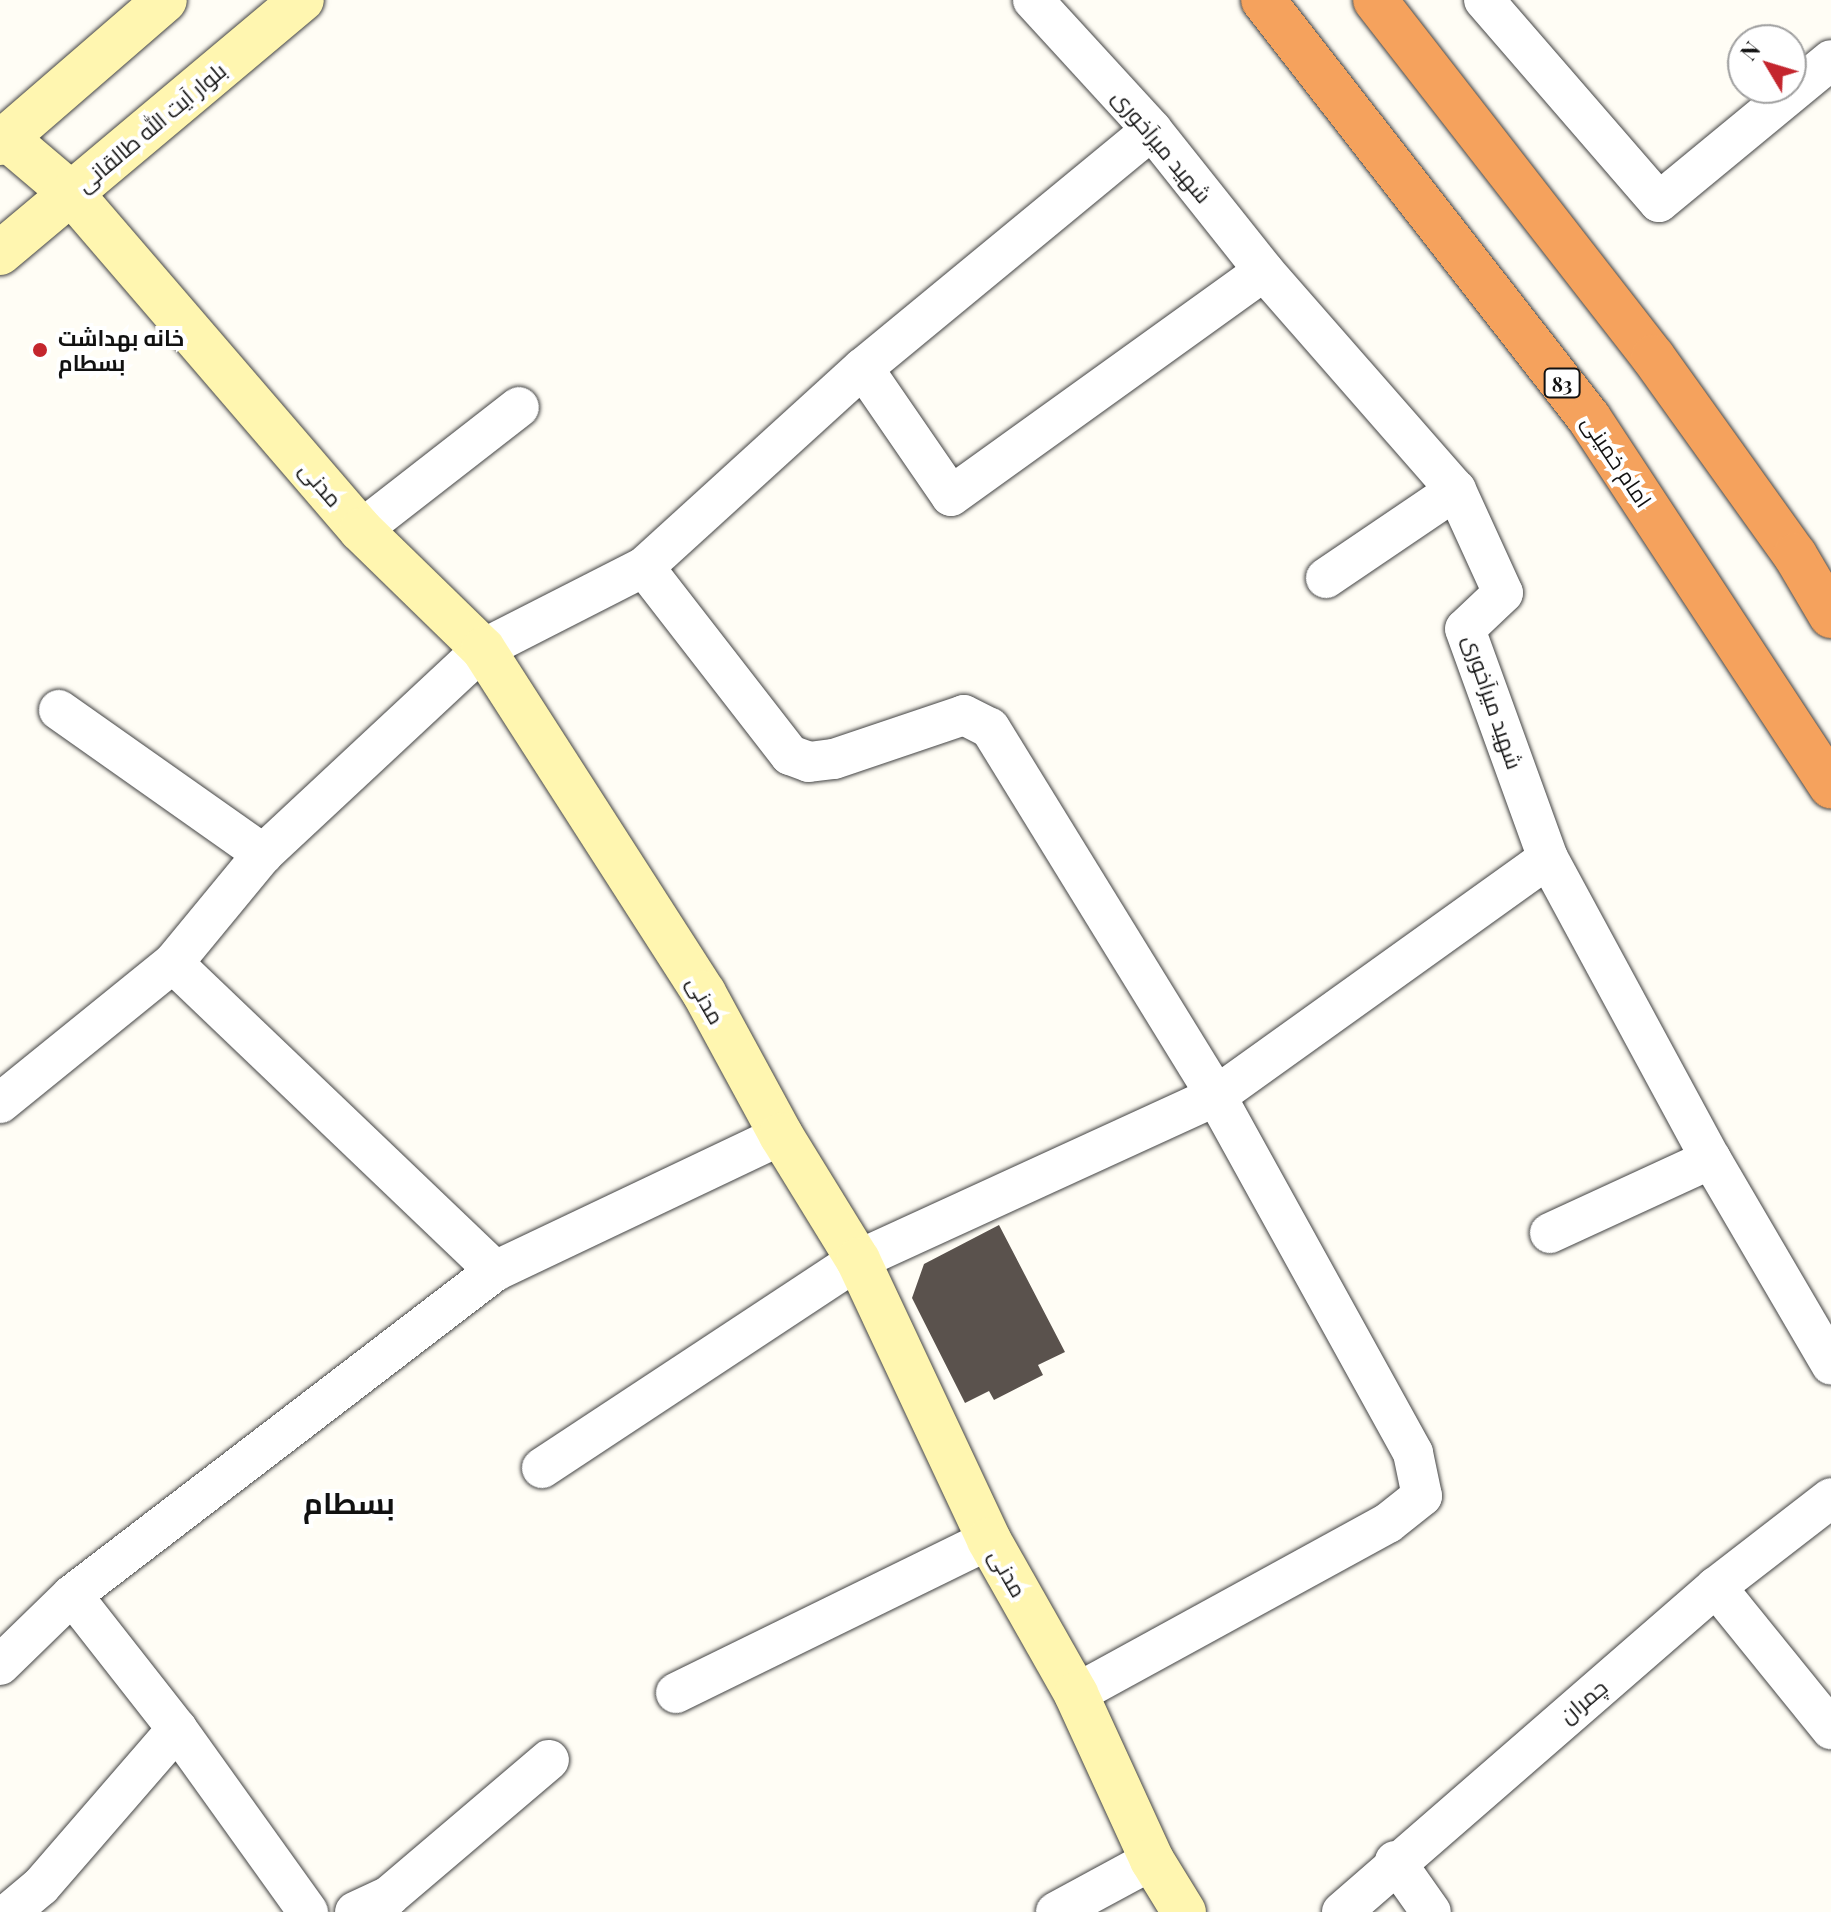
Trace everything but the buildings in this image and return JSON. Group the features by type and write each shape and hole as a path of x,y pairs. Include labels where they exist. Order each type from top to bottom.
{"highway":[{"name":"امام خمینی","path":"1263,0 1589,418 1831,787"},
{"path":"1375,0 1653,357 1795,555 1831,616"}],"street":[{"path":"2,136 165,0"},
{"name":"بلوار آیت الله طالقانی","path":"0,253 302,0"},
{"name":"شهید میرآخوری","path":"1033,0 1152,130 1264,271 1456,490 1503,593 1465,629 1548,858 1711,1159 1831,1364"},
{"path":"1484,0 1659,202 1831,60"},
{"path":"0,1101 173,963 263,854 483,649 644,567 863,368 1152,130"},
{"name":"مدنی","path":"2,136 72,194 361,530 483,649 704,993 781,1135 858,1260 989,1540 1076,1694 1152,1860 1184,1912"},
{"path":"863,368 951,496 1264,271"},
{"path":"361,530 519,407"},
{"path":"1326,578 1456,490"},
{"path":"644,567 790,755 809,762 834,759 964,715 990,728 1216,1096 1413,1453 1422,1496 1388,1523 1076,1694"},
{"path":"59,710 263,854"},
{"path":"542,1468 858,1260 1216,1096 1548,858"},
{"path":"173,963 495,1271"},
{"path":"0,1665 72,1595 495,1271 781,1135"},
{"path":"1550,1233 1711,1159"},
{"name":"چمران","path":"1342,1912 1395,1861 1716,1587 1831,1498"},
{"path":"676,1693 989,1540"},
{"path":"1716,1587 1831,1729"},
{"path":"72,1595 177,1729 308,1912"},
{"path":"10,1912 41,1886 177,1729"},
{"path":"355,1912 389,1896 549,1760"},
{"path":"1056,1912 1152,1860"},
{"path":"1395,1861 1431,1912"}],"place":[{"name":"خانه بهداشت بسطام","path":"40,350"}],"district":[{"name":"بسطام","path":"349,1502"}]}
